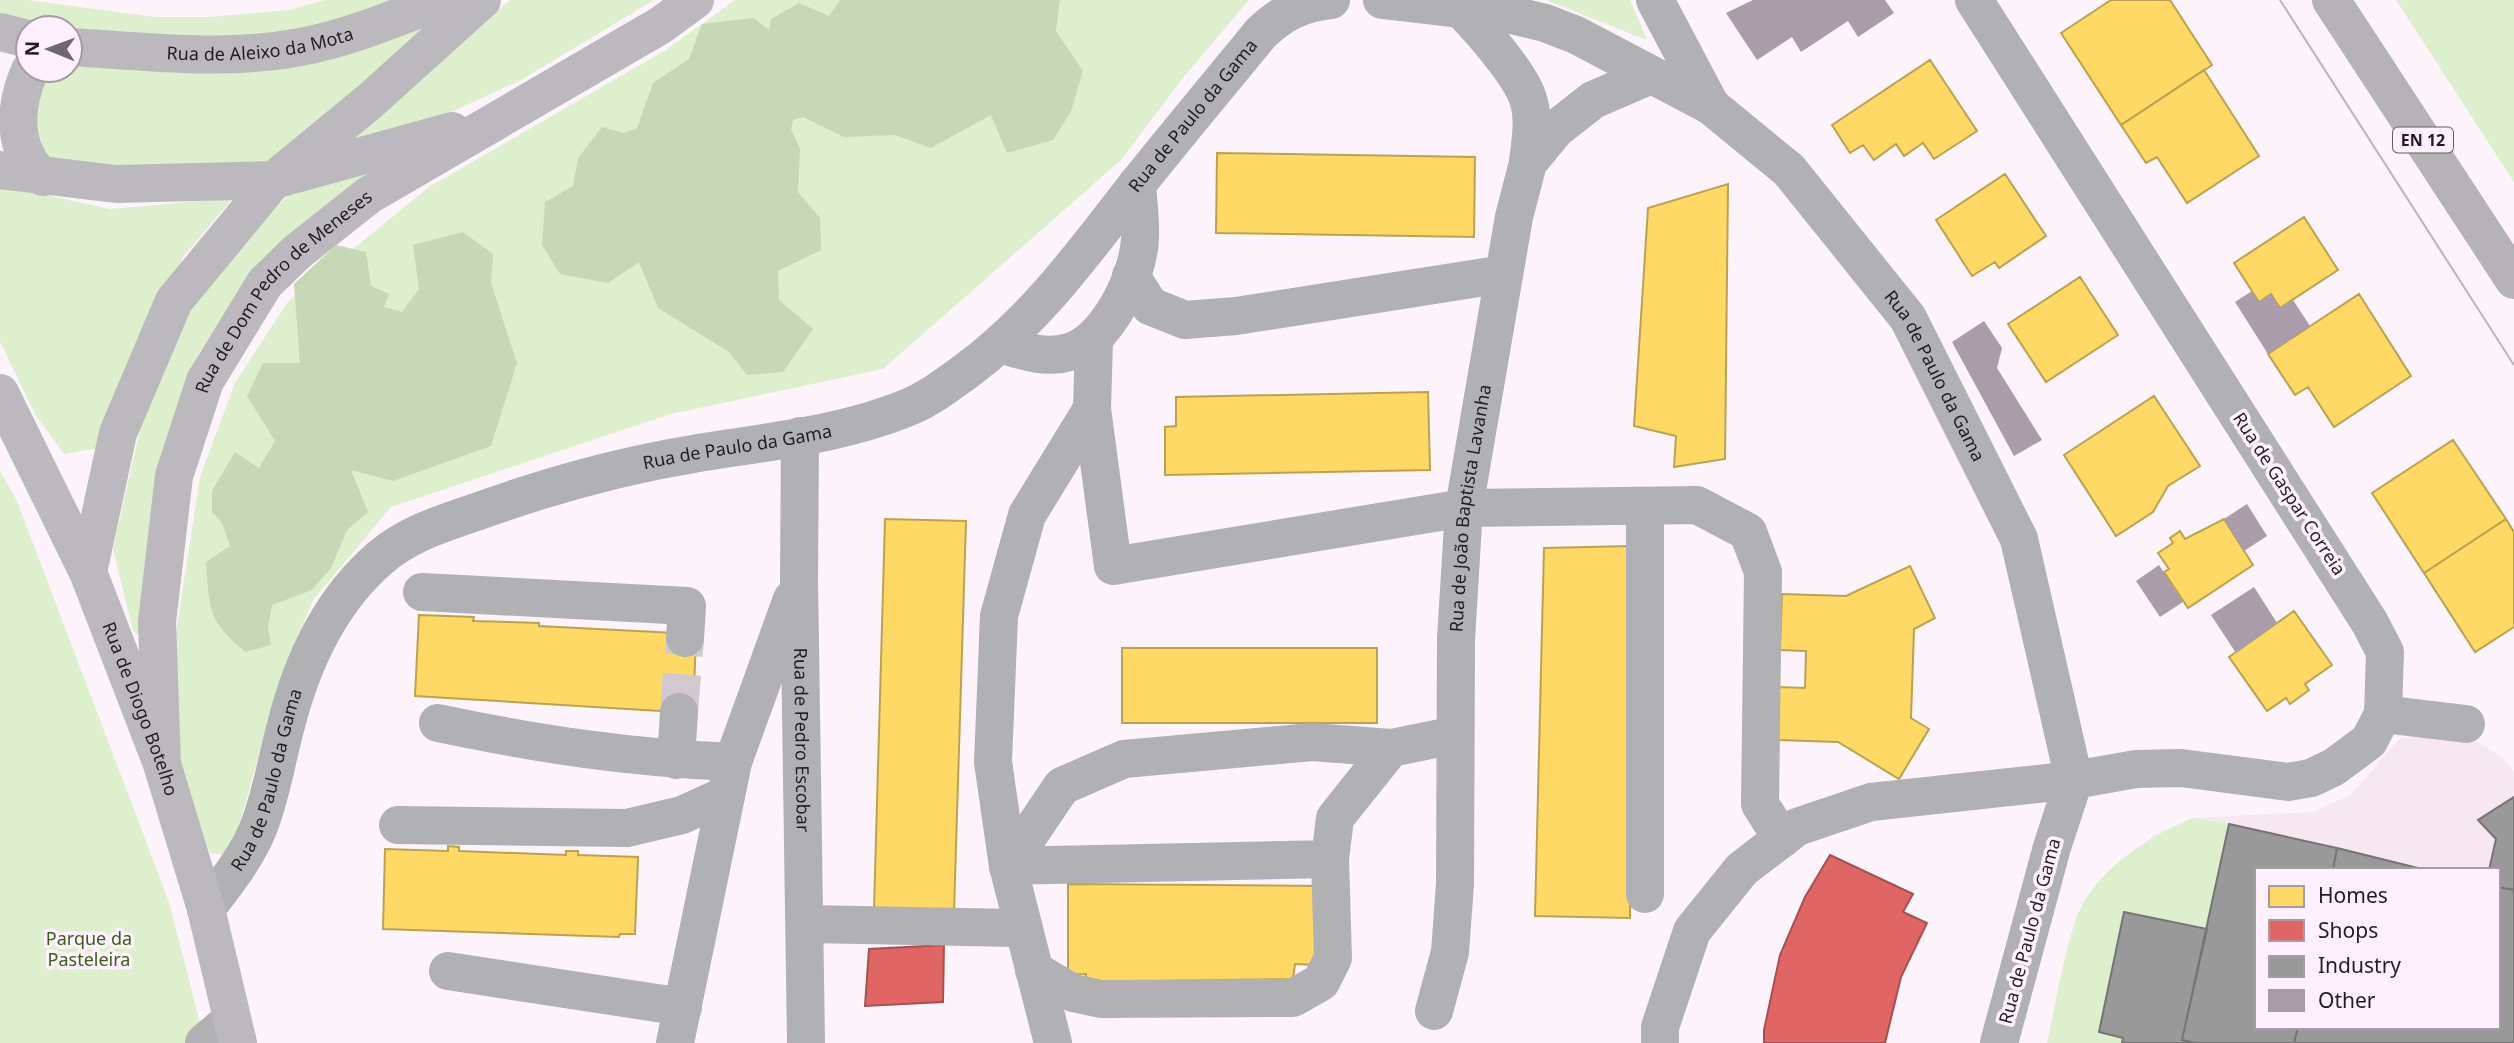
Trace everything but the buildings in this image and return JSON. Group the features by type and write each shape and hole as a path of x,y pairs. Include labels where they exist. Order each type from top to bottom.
{"main road":[{"name":"Rua de Aleixo da Mota","path":"84,48 186,54 292,48 383,23 442,0"},
{"path":"88,572 118,433 174,301 274,180 370,101 482,0"},
{"name":"Rua de Dom Pedro de Meneses","path":"162,764 157,622 174,476 205,381 265,283 298,252 369,195 661,25 695,0"},
{"name":"EN 12","path":"2331,0 2514,280"},
{"path":"25,84 20,98 18,132 24,156 31,167 43,177"},
{"path":"0,170 116,184 274,180 506,116"},
{"name":"Rua de Diogo Botelho","path":"0,393 88,572 162,764 206,909 224,1035"}],"street":[{"name":"Rua de Paulo da Gama","path":"1382,0 1460,8 1545,23 1576,35 1711,106 1789,170 1908,318 2019,539 2074,780 2052,847 1999,1043"},
{"path":"1655,0 1711,106"},
{"name":"Rua de Gaspar Correia","path":"1660,1043 1660,1027 1692,931 1742,869 1797,827 1871,802 2074,780 2136,769 2181,768 2288,782 2311,778 2334,767 2369,741 2383,714 2385,652 2370,622 1974,0"},
{"name":"Rua de Paulo da Gama","path":"206,909 234,873 256,834 301,678 329,615 356,580 383,555 414,534 529,493 688,454 800,436 909,407 934,395 1000,344 1063,282 1138,184 1261,33 1278,17 1307,2"},
{"path":"1460,8 1489,40 1528,97 1532,124 1528,163"},
{"name":"Rua de João Baptista Lavanha","path":"1434,1011 1450,952 1455,884 1456,639 1464,508 1504,274 1528,163 1556,129 1584,107 1651,75"},
{"path":"1000,344 1034,354 1069,352 1094,339 1111,319 1131,276 1140,240 1138,184"},
{"path":"1131,276 1150,306 1185,320 1236,316 1504,274"},
{"path":"1094,339 1092,409 1113,566 1464,508 1697,505 1748,532 1763,572 1760,804 1782,839"},
{"path":"1053,1043 1008,866 993,762 999,616 1027,515 1092,409"},
{"name":"Rua de Pedro Escobar","path":"800,436 799,579 807,924 806,1043"},
{"path":"1645,506 1645,894"},
{"path":"448,971 679,1025 729,778 799,579"},
{"path":"422,592 687,606 685,638"},
{"path":"676,760 679,712"},
{"path":"2383,714 2466,724"},
{"path":"438,723 541,745 676,760 729,778"},
{"path":"1008,866 1062,786 1124,759 1312,743 1391,748 1455,735"},
{"path":"1034,970 1073,993 1101,999 1293,999 1321,982 1333,958 1330,859 1335,818 1391,748"},
{"path":"398,825 626,828 682,815 729,778"},
{"path":"1008,866 1330,859"},
{"path":"807,924 1023,928"}],"shaded area":[{"path":"2436,732 2464,733 2503,758 2514,771 2514,1043 2047,1043 2076,920 2097,885 2126,856 2155,835 2193,818 2312,812 2351,795 2399,739"}],"green space":[{"path":"0,0 28,0 154,17 211,17 289,10 326,0 411,0 299,32 261,37 84,33 84,14 14,14 14,23 0,20"},
{"path":"465,0 274,167 135,175 40,158 29,104 39,84 84,84 84,58 168,64"},
{"path":"510,0 654,0 521,80 436,119 332,149"},
{"path":"735,0 1249,0 1186,74 1121,160 883,369 671,414 391,507 313,600 277,688 234,845 224,855 210,853 181,772 175,639 200,477 235,383 287,303 429,187 666,50"},
{"path":"840,0 1060,0 1056,31 1083,71 1071,111 1053,140 1007,153 991,115 931,148 895,135 844,137 803,117 793,120 791,129 800,149 798,192 820,218 821,250 778,271 779,300 813,329 783,372 747,375 729,352 658,308 639,262 608,283 560,274 542,245 545,202 573,186 578,158 602,127 624,133 637,128 653,83 689,59 702,24 754,18 769,30 771,19 799,3 829,16"},
{"path":"1546,0 1630,0 1647,40"},
{"path":"2396,0 2514,0 2514,182"},
{"path":"389,162 253,270 199,353 162,453 144,639 133,631 113,549 142,421 192,297 288,195"},
{"path":"0,185 110,209 233,198 183,257 128,372 99,448 64,454 35,414 0,342"},
{"path":"463,232 493,254 491,283 517,363 491,446 393,481 351,470 368,512 347,530 331,568 312,590 272,605 268,627 271,645 246,652 217,623 210,603 206,562 230,546 222,523 212,512 212,491 235,452 259,468 275,441 247,396 263,363 300,363 294,284 336,245 366,252 371,286 389,294 384,307 402,312 419,289 413,245"},
{"name":"Parque da Pasteleira","path":"0,471 17,501 169,902 205,1043 0,1043"},
{"path":"2193,818 2253,827 2230,824 2207,929 2100,1032 2123,1038 2122,1043 2047,1043 2066,952 2083,903 2108,872 2124,858 2158,835"}],"tunnel":[{"path":"679,712 685,638"}],"tram line":[{"path":"2280,0 2514,365"}]}
